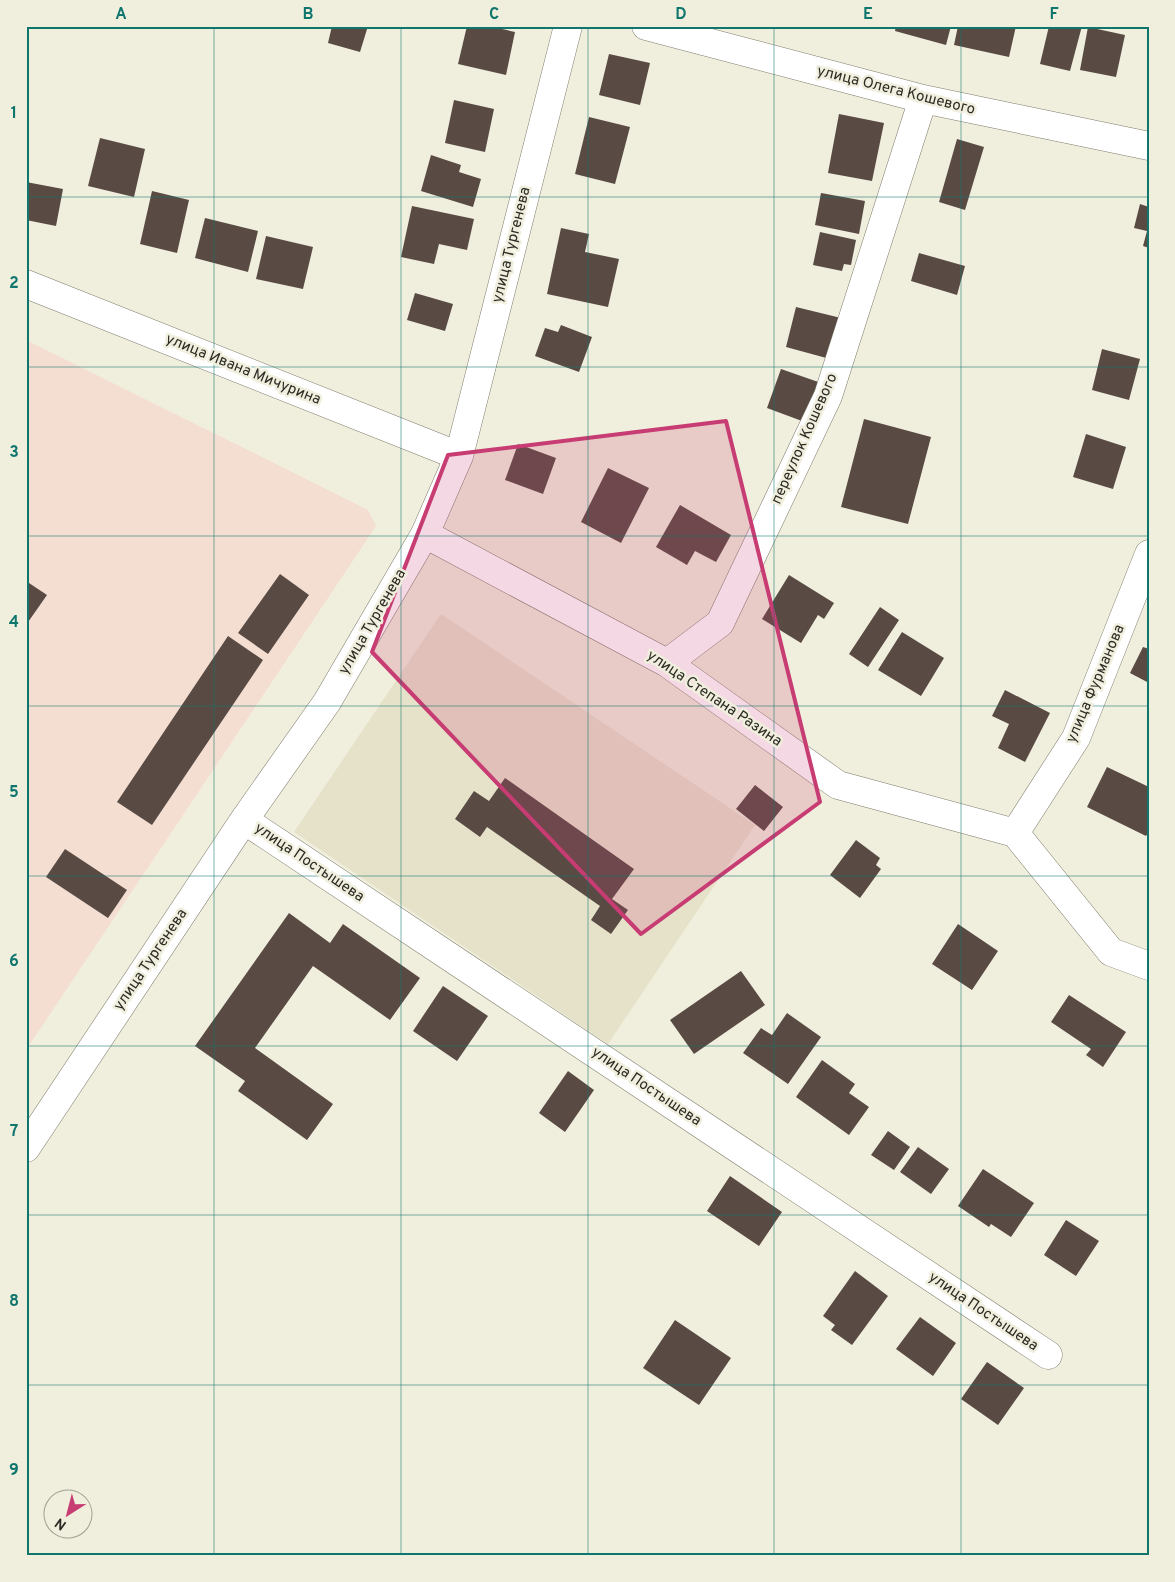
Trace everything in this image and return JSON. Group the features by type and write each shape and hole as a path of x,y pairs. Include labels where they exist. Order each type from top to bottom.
{"street":[{"name":"улица Тургенева","path":"26,1148 244,820 327,702 425,534 459,456 568,26"},
{"name":"улица Олега Кошевого","path":"646,26 923,99 1149,146"},
{"name":"переулок Кошевого","path":"666,663 720,623 828,396 923,99"},
{"name":"улица Ивана Мичурина","path":"26,284 459,456"},
{"name":"улица Степана Разина","path":"425,534 666,663 838,785 1015,833"},
{"name":"улица Фурманова","path":"1015,833 1076,738 1149,554"},
{"name":"улица Постышева","path":"244,820 1048,1355"},
{"path":"1015,833 1111,952 1149,966"}],"highlighted area":[{"path":"726,421 820,802 641,934 372,652 448,455"}],"shaded area":[{"path":"26,340 368,510 376,526 26,1050"},
{"path":"441,614 755,825 608,1044 294,832"}],"building":[{"path":"332,26 368,26 360,52 328,43"},
{"path":"467,26 489,26 515,32 506,75 458,64"},
{"path":"896,26 951,26 946,45 895,31"},
{"path":"958,26 1016,26 1009,57 954,45"},
{"path":"1049,26 1082,26 1070,71 1040,64"},
{"path":"1088,27 1125,35 1116,77 1080,70"},
{"path":"609,54 650,63 640,105 599,95"},
{"path":"454,100 494,109 485,152 445,143"},
{"path":"839,114 884,123 872,181 828,173"},
{"path":"589,117 630,127 615,184 575,174"},
{"path":"100,138 145,149 134,197 88,186"},
{"path":"957,139 984,147 965,210 939,202"},
{"path":"431,155 461,165 459,172 481,179 473,207 421,191"},
{"path":"26,182 63,189 56,226 26,220"},
{"path":"152,191 189,200 177,253 140,244"},
{"path":"821,193 865,201 859,234 815,225"},
{"path":"1140,204 1149,207 1149,248 1143,246 1147,231 1134,228"},
{"path":"412,206 474,219 467,250 439,244 434,264 401,257"},
{"path":"205,218 258,231 248,272 195,258"},
{"path":"561,228 589,234 585,252 619,259 608,307 547,294"},
{"path":"820,232 856,240 851,265 844,264 842,271 813,265"},
{"path":"266,236 313,247 303,289 256,279"},
{"path":"919,253 965,266 957,295 911,281"},
{"path":"415,293 453,304 445,331 407,320"},
{"path":"796,307 841,318 830,359 786,347"},
{"path":"561,325 592,337 579,372 535,356 545,328 558,332"},
{"path":"1102,349 1140,359 1129,400 1092,390"},
{"path":"781,369 824,384 810,424 767,408"},
{"path":"864,419 931,437 908,524 841,507"},
{"path":"1086,434 1126,447 1113,489 1073,477"},
{"path":"518,444 556,458 543,494 505,480"},
{"path":"608,468 649,488 621,543 581,522"},
{"path":"680,505 731,535 716,562 695,551 687,565 656,547"},
{"path":"280,574 309,595 268,654 238,633"},
{"path":"789,575 834,603 824,619 818,615 801,643 762,619"},
{"path":"26,581 47,595 26,625"},
{"path":"880,607 899,620 868,667 849,654"},
{"path":"902,632 944,658 921,696 878,670"},
{"path":"228,636 263,660 152,825 117,802"},
{"path":"1143,647 1149,649 1149,683 1130,673"},
{"path":"1005,690 1050,713 1025,762 998,748 1009,724 992,716"},
{"path":"1107,767 1149,787 1149,831 1146,836 1087,807"},
{"path":"505,778 634,869 612,899 628,910 611,934 591,920 600,906 487,827 480,837 455,819 474,791 489,801"},
{"path":"755,785 783,807 764,831 736,809"},
{"path":"856,840 880,858 876,865 881,869 860,898 830,875"},
{"path":"65,849 127,890 108,918 46,877"},
{"path":"289,913 330,943 343,924 420,978 390,1020 313,966 255,1048 333,1104 307,1140 238,1091 245,1081 195,1046"},
{"path":"958,924 998,951 972,990 932,964"},
{"path":"741,971 765,1005 694,1054 670,1020"},
{"path":"443,986 488,1016 457,1061 413,1031"},
{"path":"1069,995 1126,1032 1103,1067 1086,1055 1091,1049 1051,1022"},
{"path":"787,1013 821,1037 788,1084 743,1053 761,1028 772,1035"},
{"path":"822,1060 855,1084 849,1093 869,1107 849,1135 796,1097"},
{"path":"568,1071 594,1090 565,1132 539,1113"},
{"path":"888,1131 910,1147 894,1170 871,1155"},
{"path":"918,1147 949,1169 931,1194 900,1172"},
{"path":"983,1169 1034,1203 1011,1237 991,1224 989,1227 958,1206"},
{"path":"730,1176 782,1212 759,1246 707,1211"},
{"path":"1066,1220 1099,1241 1076,1276 1044,1255"},
{"path":"855,1271 888,1296 852,1345 831,1330 835,1325 823,1316"},
{"path":"920,1317 956,1343 933,1376 896,1349"},
{"path":"675,1320 731,1358 699,1405 643,1368"},
{"path":"987,1362 1024,1388 998,1425 961,1399"}]}
